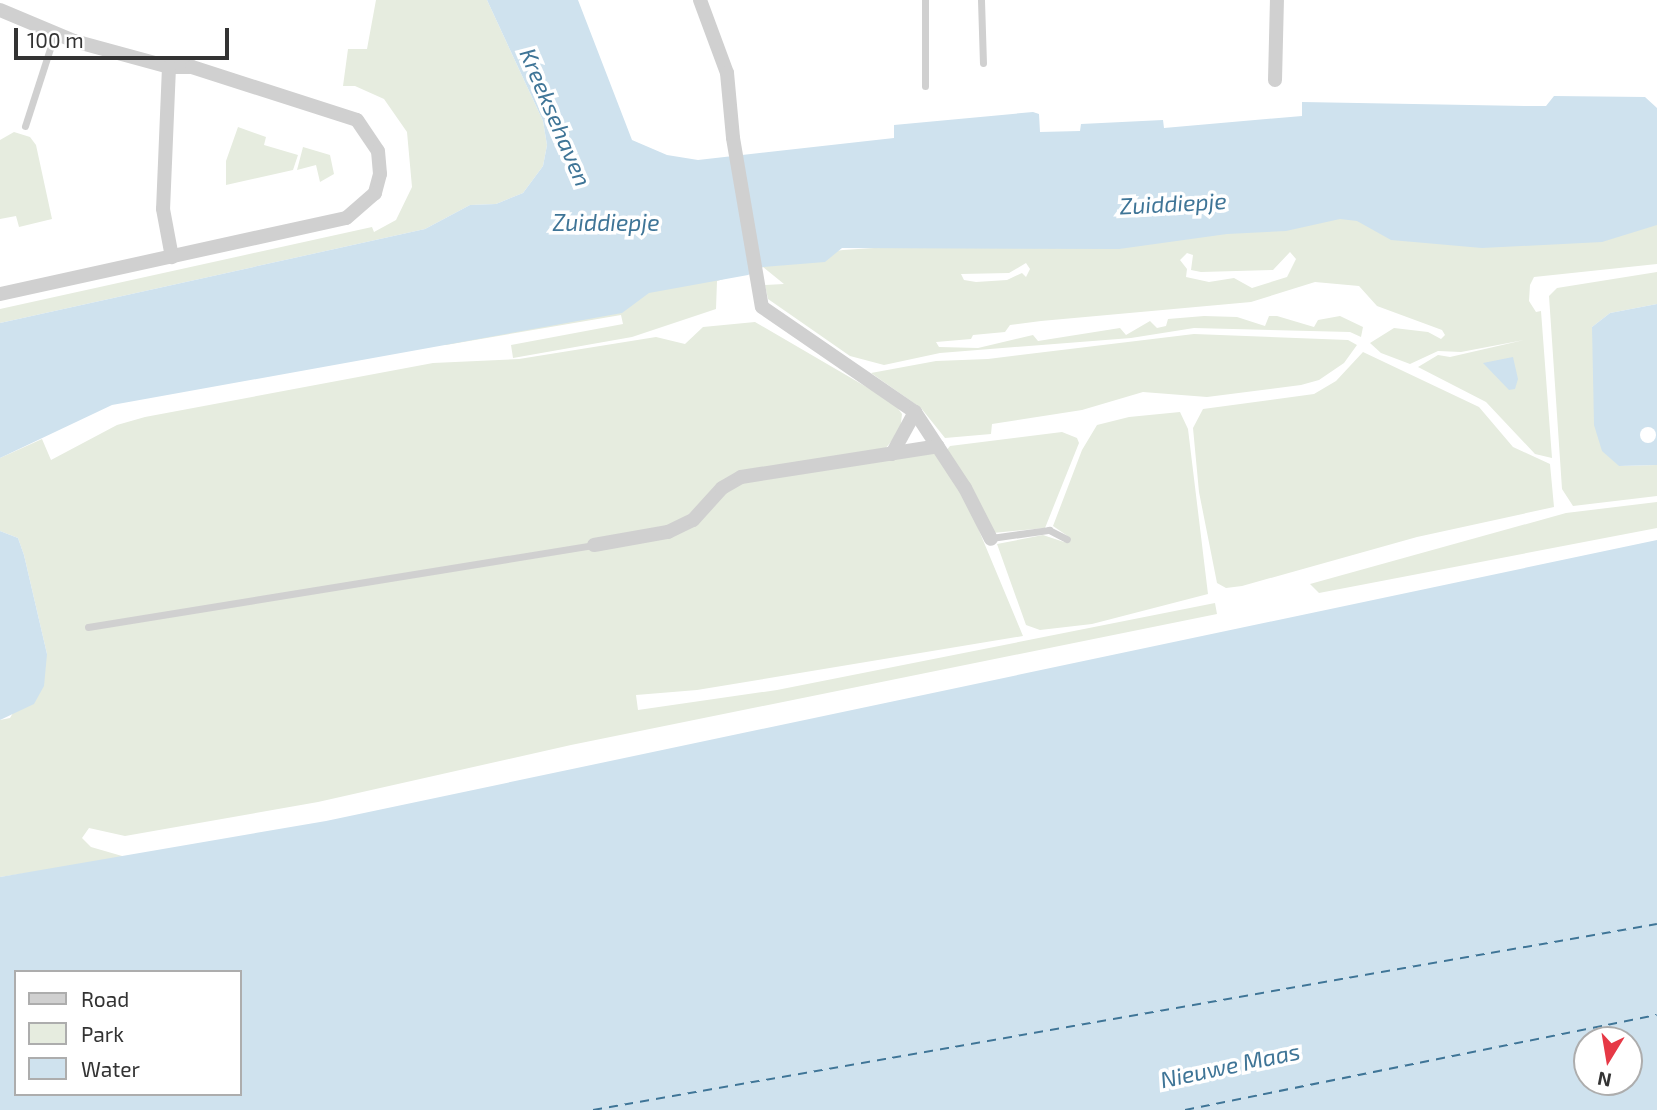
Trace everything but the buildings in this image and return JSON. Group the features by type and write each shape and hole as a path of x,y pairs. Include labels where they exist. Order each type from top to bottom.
{"street":[{"path":"700,0 727,73 733,138 755,284 762,307 915,412 938,446 990,539"},
{"path":"1275,80 1277,0"},
{"path":"0,10 55,33 169,67 192,67 356,120 377,151 379,162 375,193 365,206 346,218 0,294"},
{"path":"169,67 163,209 172,257"},
{"path":"892,454 915,412"},
{"path":"594,545 668,532 693,520 722,488 741,477 938,446"}],"lane":[{"path":"925,0 925,86"},
{"path":"981,0 983,63"},
{"path":"25,126 55,33"},
{"path":"990,539 1049,530 1067,539"},
{"path":"88,627 594,545"}],"green space":[{"path":"376,0 487,0 543,121 547,145 543,166 523,193 496,204 470,205 425,229 0,323 0,309 372,227 374,232 396,220 412,187 407,132 384,99 355,86 343,86 348,49 367,49"},
{"path":"238,127 266,137 264,145 298,155 293,170 226,185 226,161"},
{"path":"14,132 30,137 36,145 52,219 19,227 16,216 0,219 0,140"},
{"path":"303,147 330,155 334,174 320,182 316,165 297,170"},
{"path":"1657,205 1657,264 1534,277 1530,285 1529,301 1536,312 1541,311 1552,458 1535,454 1486,402 1418,367 1438,355 1450,357 1524,340 1461,352 1438,351 1410,364 1381,353 1370,343 1394,328 1428,332 1441,339 1445,335 1442,330 1377,306 1359,286 1315,282 1251,302 1041,321 1010,325 1005,332 973,335 971,339 936,342 939,347 978,348 1033,335 1038,341 1120,328 1126,335 1150,321 1157,328 1166,326 1168,319 1204,316 1237,317 1265,326 1269,316 1277,316 1314,327 1318,320 1340,316 1363,327 1361,337 1350,332 1194,328 1131,338 940,353 884,365 850,356 768,299 765,285 784,284 763,267 717,281 716,309 632,337 513,358 511,345 623,324 621,315 446,345 440,341 756,261 843,250 1340,218","holes":["1290,252 1296,259 1287,277 1252,288 1234,278 1209,282 1186,277 1187,269 1180,260 1187,253 1193,255 1191,270 1201,272 1273,270","1026,263 1030,269 1026,277 1022,273 1007,280 976,282 964,280 961,274 1009,273"]},
{"path":"1657,272 1657,304 1610,313 1592,327 1619,466 1657,465 1657,496 1573,506 1562,489 1549,296 1557,288"},
{"path":"755,322 894,403 902,414 900,431 885,449 758,469 704,502 657,539 741,482 935,452 970,509 1023,636 697,690 636,695 638,710 777,690 1215,603 1217,614 571,745 318,802 125,836 89,828 82,838 91,847 129,858 0,877 0,720 10,718 47,654 18,538 0,531 0,458 42,439 51,460 117,425 145,417 433,363 519,359 656,337 685,344 703,327"},
{"path":"1194,334 1348,340 1357,345 1344,363 1319,380 1301,385 1207,397 1143,392 1082,410 992,424 991,434 945,438 921,408 871,373 936,361 988,359"},
{"path":"1363,352 1479,407 1513,447 1550,464 1554,507 1417,537 1242,586 1226,588 1217,583 1199,492 1193,428 1203,409 1314,394 1336,381"},
{"path":"1180,412 1188,429 1208,594 1092,624 1040,630 1026,625 997,544 1043,535 1064,542 1069,537 1053,526 1082,450 1097,425 1129,417"},
{"path":"1062,432 1077,438 1079,443 1045,528 993,533 946,451 950,446"},
{"path":"1657,502 1657,528 1319,593 1310,584 1566,513"}],"water":[{"name":"Zuiddiepje","path":"487,0 578,0 632,140 667,155 698,160 894,138 894,125 1033,112 1039,114 1040,132 1080,131 1081,124 1163,120 1164,128 1302,116 1302,102 1546,106 1554,96 1645,97 1657,108 1657,225 1602,242 1482,248 1391,240 1357,221 1340,219 1286,231 1227,234 1119,249 842,248 825,262 763,267 748,275 649,293 622,313 112,405 0,458 0,323 425,229 470,205 496,204 523,193 543,166 547,145 543,121"},
{"path":"1657,304 1657,465 1619,466 1602,451 1594,425 1592,327 1610,313"},
{"path":"1513,357 1518,379 1515,389 1509,390 1483,363"},
{"path":"0,531 18,538 47,654 44,686 34,704 0,720"},
{"name":"Nieuwe Maas","path":"1657,540 1657,1110 0,1110 0,877 326,821"}],"pier":[{"path":"1645,427 1651,427 1656,435 1654,441 1645,443 1640,438 1640,432"}],"ferry route":[{"path":"593,1110 1657,924"},
{"path":"1185,1110 1657,1015"}],"water label":[{"name":"Kreeksehaven","path":"556,117"}]}
